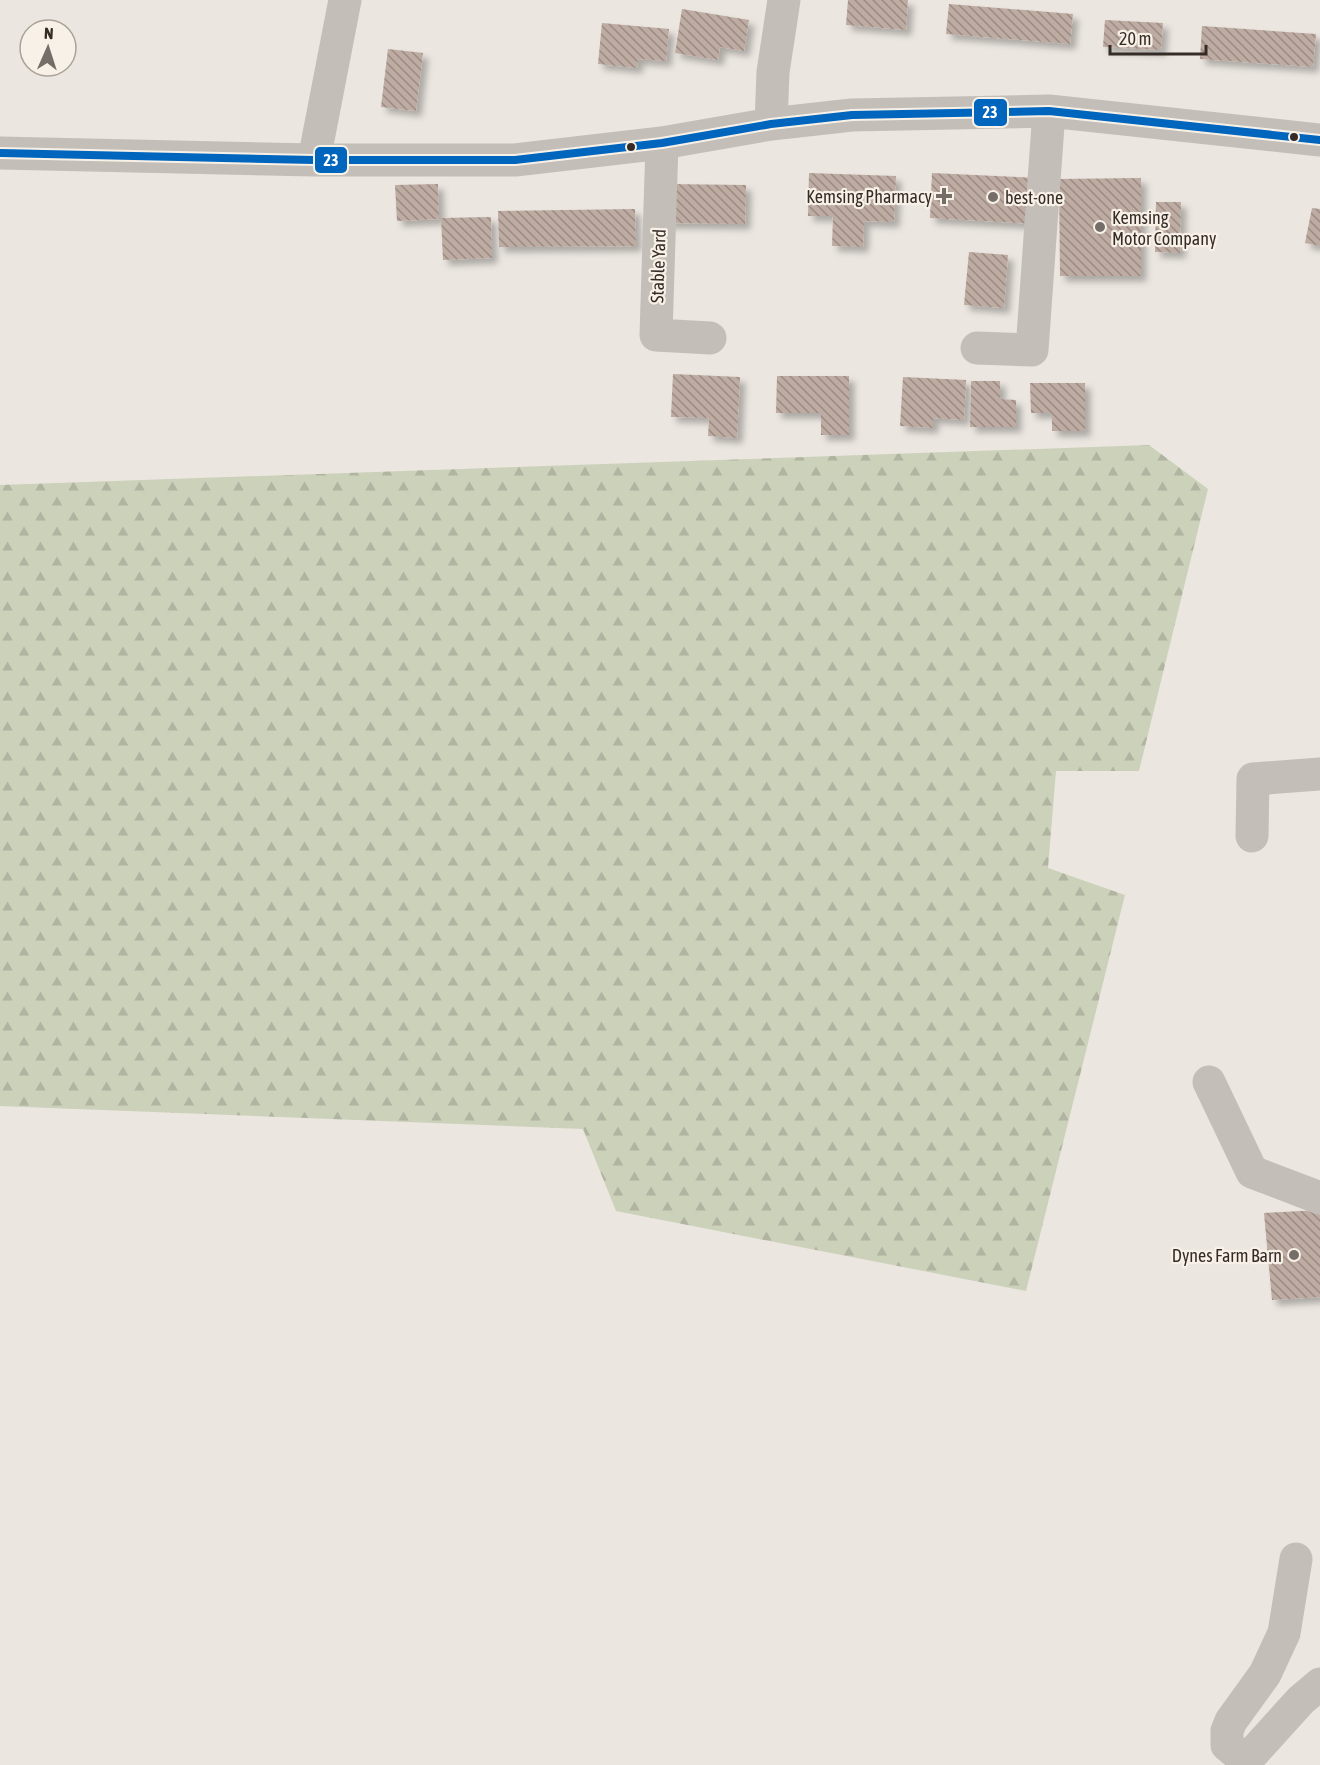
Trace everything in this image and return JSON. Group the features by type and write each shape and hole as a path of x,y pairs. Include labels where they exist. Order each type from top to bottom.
{"street":[{"path":"314,160 345,0"},
{"path":"771,124 773,72 784,0"},
{"path":"0,153 314,160 515,160 662,143 771,124 852,115 1049,111 1320,140"},
{"path":"977,348 1032,350 1049,111"},
{"name":"Stable Yard","path":"662,143 656,335 710,338"},
{"path":"1251,837 1253,779 1320,774"},
{"path":"1209,1082 1252,1172 1320,1198"},
{"path":"1296,1559 1284,1633 1265,1674 1227,1731 1227,1745 1244,1763 1300,1700 1320,1684"}],"green space":[{"path":"1149,445 1208,489 1139,771 1056,771 1048,868 1125,895 1026,1291 616,1211 583,1129 0,1106 0,485"}],"building":[{"path":"848,0 908,0 906,30 846,25"},
{"path":"949,4 1073,14 1070,44 946,34"},
{"path":"682,9 749,20 744,51 720,47 718,60 675,53"},
{"path":"1105,20 1163,23 1161,50 1103,47"},
{"path":"602,23 669,29 666,61 638,59 637,68 598,64"},
{"path":"1202,26 1316,34 1313,67 1200,59"},
{"path":"388,49 423,53 416,111 381,107"},
{"path":"809,173 896,176 894,222 864,221 863,247 832,246 833,216 808,216"},
{"path":"932,173 1037,178 1034,224 930,218"},
{"name":"Kemsing Motor Company","path":"1141,178 1141,276 1060,276 1059,179"},
{"path":"438,184 439,219 397,221 395,185"},
{"path":"666,184 746,185 745,224 666,223"},
{"path":"1156,202 1181,202 1180,253 1155,252"},
{"path":"1312,208 1320,209 1320,246 1305,243"},
{"path":"635,209 636,246 499,247 498,211"},
{"path":"491,217 492,258 443,260 441,218"},
{"path":"969,252 1008,255 1004,308 964,305"},
{"path":"673,374 740,377 737,438 708,436 709,418 671,417"},
{"path":"777,376 849,376 849,435 821,435 821,413 776,413"},
{"path":"903,377 966,380 964,420 933,418 933,428 900,426"},
{"path":"971,381 1000,381 1000,399 1016,400 1016,427 970,427"},
{"path":"1030,383 1085,383 1085,431 1052,431 1052,413 1031,413"},
{"name":"Dynes Farm Barn","path":"1320,1210 1320,1297 1272,1300 1264,1213"}],"transit line":[{"name":"23","path":"0,153 314,160 515,160 662,143 771,124 852,115 1049,111 1320,140"}],"place":[{"name":"Kemsing Pharmacy","path":"944,196"},
{"name":"best-one","path":"993,197"},
{"name":"Kemsing Motor Company","path":"1100,227"},
{"name":"Dynes Farm Barn","path":"1294,1255"}]}
